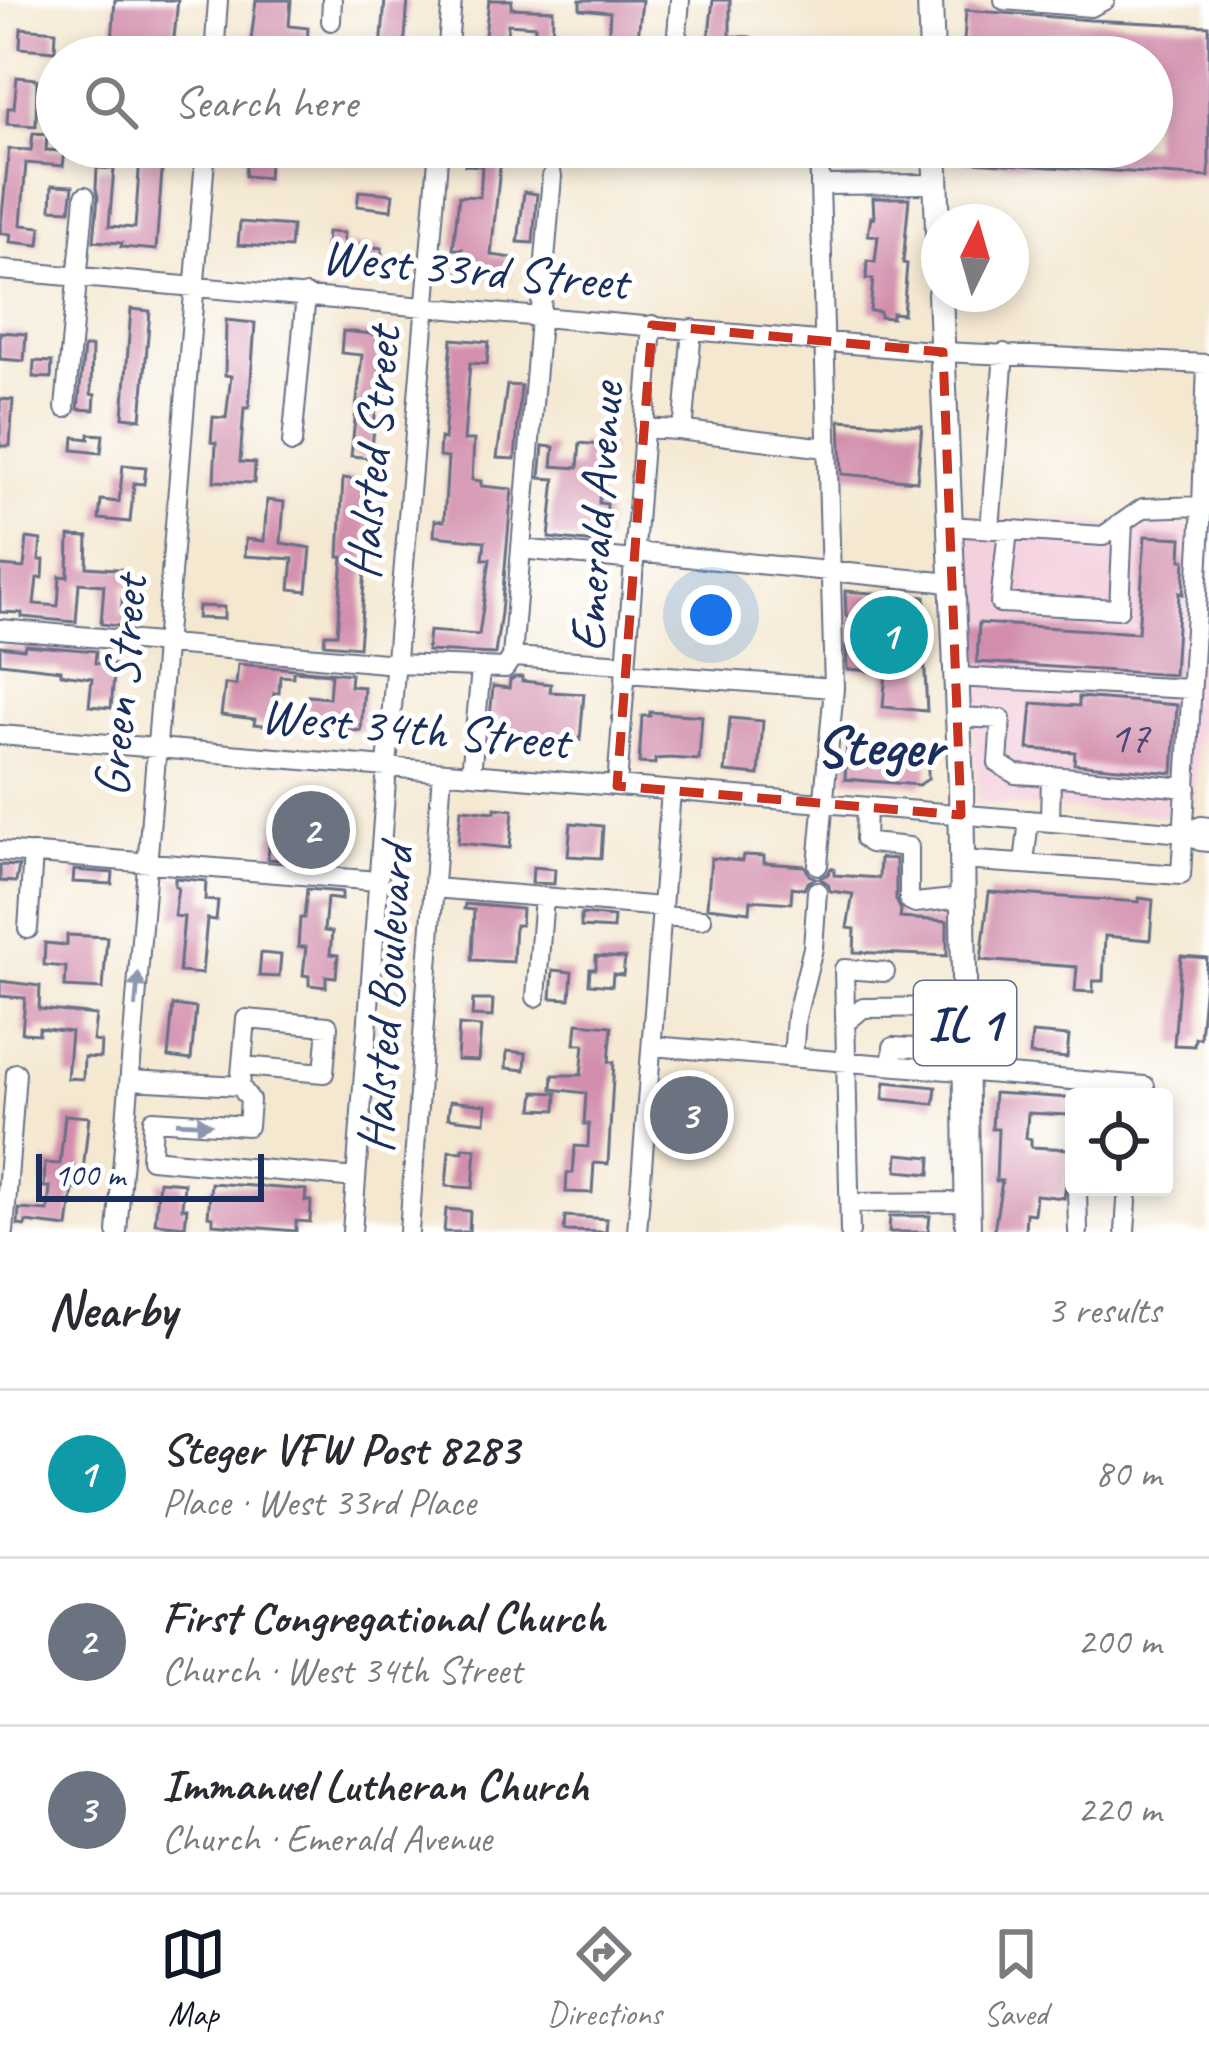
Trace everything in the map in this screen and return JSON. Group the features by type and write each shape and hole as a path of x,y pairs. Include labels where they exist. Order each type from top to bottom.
{"main road":[{"path":"930,0 931,36"},
{"path":"936,168 937,204"},
{"name":"IL 1","path":"941,312 962,814 968,1232"}],"street":[{"path":"215,36 218,0"},
{"path":"331,21 332,0"},
{"path":"449,36 452,0"},
{"path":"677,36 680,0"},
{"path":"1004,0 1091,7 1105,0"},
{"name":"Green Street","path":"118,1232 204,168"},
{"name":"Halsted Street","path":"387,767 438,168"},
{"path":"819,857 834,688 820,168"},
{"path":"0,629 396,664 505,668 512,657 552,176"},
{"path":"820,185 936,184"},
{"path":"65,408 86,196"},
{"name":"West 33rd Street","path":"0,270 943,352 1207,364 1202,506"},
{"path":"292,443 306,295"},
{"name":"Emerald Avenue","path":"617,786 652,325"},
{"path":"678,430 684,421 692,329"},
{"path":"1004,353 1000,603 1119,609 1123,522"},
{"path":"644,428 827,448"},
{"path":"949,526 1103,536 1143,508 1202,506 1180,875 962,860"},
{"path":"521,549 950,583"},
{"path":"512,657 834,688"},
{"path":"471,774 481,669"},
{"path":"955,677 1191,689"},
{"path":"957,717 1000,719 998,763 1015,774 1187,788"},
{"name":"West 34th Street","path":"0,735 1185,833"},
{"name":"Halsted Boulevard","path":"352,1232 387,767"},
{"name":"Halsted Boulevard","path":"409,1232 442,772"},
{"path":"1050,822 1052,776"},
{"path":"637,1232 671,790"},
{"path":"866,807 869,843 909,847 909,900 963,898"},
{"path":"1024,863 1029,820"},
{"path":"1185,833 1209,827"},
{"path":"1185,833 1209,842"},
{"path":"0,851 379,880"},
{"path":"28,929 33,853"},
{"path":"434,888 544,897 702,919"},
{"path":"793,1057 796,1017 813,949 817,891"},
{"path":"536,997 544,897"},
{"path":"850,1232 844,969 885,972"},
{"path":"892,1065 893,1047 923,1049 929,1045 932,1007"},
{"path":"845,1023 863,1008 965,1007"},
{"path":"127,1118 248,1126 250,1100 241,1076 246,1019 328,1026 324,1073 241,1076 130,1080"},
{"path":"326,1041 366,1044"},
{"path":"652,1046 966,1071 1075,1088"},
{"path":"4,1232 16,1073"},
{"path":"1102,1088 1145,1086"},
{"path":"153,1120 151,1159 356,1178"},
{"path":"1077,1196 1078,1232"},
{"path":"1125,1232 1127,1201"},
{"path":"850,1203 968,1202"}],"highlighted area":[{"path":"652,325 943,352 961,815 617,786"}],"shaded area":[{"path":"960,519 1209,528 1209,601 1193,818 977,803"}],"building":[{"path":"115,0 178,0 174,36 112,36"},
{"path":"256,0 291,0 289,26 308,28 308,36 252,36"},
{"path":"385,0 408,0 405,36 382,36"},
{"path":"489,0 512,0 511,8 553,10 552,36 535,36 535,26 508,24 507,36 485,36"},
{"path":"580,0 642,0 638,36 608,36 610,12 580,9"},
{"path":"713,0 730,0 730,36 709,36"},
{"path":"966,10 1209,26 1209,177 1067,168 1173,168 1173,36 964,36"},
{"path":"21,28 56,31 56,36 36,36 36,49 20,48"},
{"path":"17,77 36,79 36,126 7,124 8,108 14,108"},
{"path":"36,133 36,164 26,163 21,225 41,227 39,245 10,242 11,234 0,233 9,149 31,150"},
{"path":"97,168 114,169 109,226 135,228 139,168 162,168 156,250 94,241"},
{"path":"246,168 269,168 268,178 245,176"},
{"path":"482,168 500,168 491,255 513,258 510,279 459,273 462,249 453,249 459,196 480,197"},
{"path":"52,185 73,186 70,210 51,209"},
{"path":"359,191 393,194 391,210 357,206"},
{"path":"524,192 537,194 533,243 518,242"},
{"path":"873,198 909,198 903,314 892,313 892,318 870,311 873,279 866,279 867,261 875,262 878,236 868,235 874,218"},
{"path":"240,222 292,226 290,248 238,245"},
{"path":"327,232 344,233 343,249 326,248"},
{"path":"345,245 382,248 381,270 343,267"},
{"path":"131,309 150,311 141,419 123,417"},
{"path":"226,320 255,323 240,462 255,463 254,483 214,481 213,417 226,418 231,376 225,375"},
{"path":"343,331 383,335 371,458 351,456 362,355 341,353"},
{"path":"0,332 26,334 24,361 0,359"},
{"path":"452,339 489,342 487,364 470,363 464,440 474,440 472,480 481,481 481,486 512,489 495,654 427,651 429,631 479,635 490,559 483,559 485,541 434,536 435,520 444,521 448,458 439,457"},
{"path":"84,347 92,347 94,410 78,409"},
{"path":"34,361 52,362 51,378 33,377"},
{"path":"507,385 521,386 515,459 497,458"},
{"path":"0,399 13,400 10,446 0,446"},
{"path":"840,420 922,426 917,481 842,474"},
{"path":"89,434 103,435 101,453 73,450 74,437 89,439"},
{"path":"580,443 610,446 608,462 601,461 599,503 607,504 606,544 549,538 555,479 540,478 543,446 554,447 552,466 578,468"},
{"path":"123,465 146,467 144,484 134,483 130,522 99,519 101,500 119,502"},
{"path":"343,478 372,481 359,647 324,644 325,634 337,634"},
{"path":"267,500 284,502 281,543 311,548 307,591 290,589 293,559 245,556 246,539 264,541"},
{"path":"69,536 88,537 87,567 130,570 129,587 123,586 121,616 129,616 128,627 101,624 104,585 79,583 76,622 0,612 0,566 24,568 27,538 41,540 39,560 44,560 34,604 58,606 60,576 68,577"},
{"path":"1145,536 1182,538 1181,560 1185,560 1174,675 977,662 979,623 1138,633"},
{"path":"845,591 925,597 927,711 883,707 886,672 847,669 846,647 852,647"},
{"path":"198,606 224,607 224,619 197,618"},
{"path":"25,645 96,651 95,663 115,665 111,708 89,706 92,678 0,663 0,646 24,649"},
{"path":"238,664 351,674 350,686 364,687 361,731 305,725 308,696 329,698 331,674 293,671 293,677 280,676 272,726 221,715 225,684 236,685"},
{"path":"515,677 551,684 550,692 584,694 580,740 553,737 552,744 533,742 534,736 505,734 506,719 490,718 493,686 509,688"},
{"path":"1079,697 1177,705 1173,773 1074,764 1075,752 1028,749 1032,703 1079,706"},
{"path":"650,712 702,716 699,760 639,763 642,716"},
{"path":"730,718 763,721 759,775 725,772"},
{"path":"847,743 862,744 862,749 886,750 886,745 928,748 928,779 919,785 845,779"},
{"path":"308,797 321,799 340,814 347,826 345,853 334,856 334,864 268,859 276,821 290,804"},
{"path":"495,808 513,810 510,848 458,843 461,809 495,812"},
{"path":"571,823 603,826 601,858 568,856"},
{"path":"743,855 764,856 764,863 805,866 815,878 804,889 792,887 791,903 751,900 750,912 707,907 711,858 742,861"},
{"path":"880,858 896,859 900,918 947,921 947,956 854,952 855,929 847,928 853,894 830,891 820,878 831,868 834,875 879,878"},
{"path":"0,865 19,866 16,882 0,881"},
{"path":"533,867 555,869 554,884 532,883"},
{"path":"74,870 113,873 112,884 73,882"},
{"path":"175,878 206,881 205,900 218,901 216,920 207,919 202,974 179,972 184,917 174,916"},
{"path":"307,889 342,892 342,900 327,898 324,931 332,932 330,954 338,955 336,977 326,976 326,987 309,985 309,976 303,975 306,947 298,947"},
{"path":"989,892 1153,900 1150,940 1105,936 1103,981 1093,981 1093,992 1075,991 1077,967 981,960"},
{"path":"465,904 522,909 521,925 515,925 513,962 472,960 474,910 464,909"},
{"path":"581,914 614,917 613,929 581,927"},
{"path":"67,935 107,937 103,989 65,987 66,967 44,965 45,943 67,945"},
{"path":"261,953 281,955 279,977 259,976"},
{"path":"596,956 625,958 623,975 613,974 612,986 589,984"},
{"path":"1181,956 1207,958 1200,1038 1195,1038 1194,1046 1174,1045"},
{"path":"553,970 572,972 570,999 551,998"},
{"path":"0,981 40,986 39,1009 96,1015 93,1041 101,1042 100,1058 84,1057 83,1079 67,1078 71,1032 39,1028 39,1034 22,1033 25,998 0,996"},
{"path":"473,1000 493,1000 492,1017 472,1016"},
{"path":"173,1005 196,1008 191,1060 168,1057"},
{"path":"577,1023 612,1026 608,1164 594,1163 592,1193 566,1192 575,1146 588,1147 586,1093 552,1089 553,1075 581,1075 584,1044 575,1044"},
{"path":"459,1025 481,1027 478,1061 457,1060"},
{"path":"1032,1033 1069,1036 1067,1058 1030,1055"},
{"path":"507,1051 526,1053 525,1070 506,1068"},
{"path":"885,1082 936,1087 934,1104 883,1099"},
{"path":"535,1092 557,1093 556,1110 533,1109"},
{"path":"994,1093 1065,1098 1065,1115 1028,1113 1026,1138 1031,1139 1031,1147 1065,1149 1065,1190 1064,1198 1036,1195 1034,1214 1026,1213 1025,1232 994,1231 1002,1181 996,1181 998,1129 992,1129"},
{"path":"450,1101 486,1105 485,1122 448,1118"},
{"path":"65,1115 89,1117 81,1189 73,1189 68,1227 18,1225 19,1209 48,1211 45,1163 60,1164"},
{"path":"463,1148 476,1149 473,1188 446,1186 449,1151 463,1152"},
{"path":"898,1154 931,1157 930,1174 897,1171"},
{"path":"159,1181 184,1183 185,1226 155,1223"},
{"path":"211,1183 306,1190 310,1222 296,1221 296,1231 213,1224 213,1217 208,1216"},
{"path":"446,1209 470,1211 469,1232 444,1232"},
{"path":"565,1216 607,1219 606,1232 564,1231"},
{"path":"890,1216 930,1216 928,1232 889,1232"}],"place":[{"name":"Steger VFW Post 8283","path":"889,635"},
{"name":"First Congregational Church","path":"311,830"},
{"name":"Immanuel Lutheran Church","path":"689,1115"}],"district":[{"name":"Steger","path":"879,745"}]}
